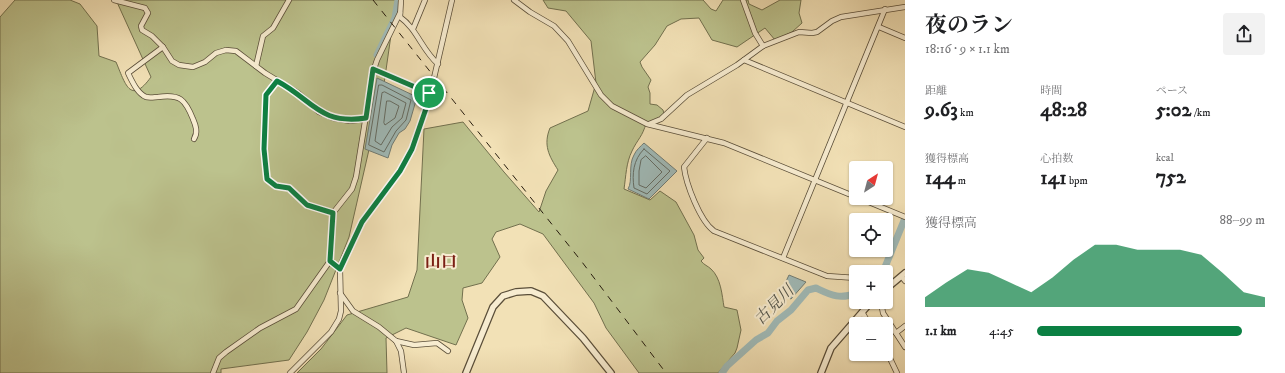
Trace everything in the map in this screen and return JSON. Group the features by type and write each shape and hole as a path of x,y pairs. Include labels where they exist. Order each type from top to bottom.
{"street":[{"path":"114,0 145,8 148,13 141,26 142,30 152,36 163,47 172,61 179,65 193,67 205,62 216,53 226,50 236,51 277,81 298,93 319,112 333,118 350,121 366,118"},
{"path":"256,66 263,36 273,28 289,0"},
{"path":"401,0 400,18 408,23 413,29 428,55 438,64"},
{"path":"413,29 425,0"},
{"path":"290,373 331,332 335,326 341,311 340,269 362,222 400,171 412,149 428,104 429,93 438,64 452,0"},
{"path":"514,0 530,12 554,26 568,41 606,100 612,106 647,124 724,143 849,194"},
{"path":"743,0 755,33 763,46"},
{"path":"647,124 661,119 680,99 744,60 763,46 800,32 817,32 832,21 841,17 868,14 885,9 905,7"},
{"path":"783,258 846,103 879,27 885,9"},
{"path":"213,373 214,366 226,352 260,328 296,309 330,261 333,213 352,189 358,167 373,69 400,13"},
{"path":"879,27 905,38"},
{"path":"163,47 128,72 141,93 147,98 169,96 178,97 185,102 195,124 196,134 194,139"},
{"path":"744,60 905,127"},
{"path":"373,69 429,93"},
{"path":"277,81 266,95 264,149 267,179 276,186 289,188 307,205 333,213"},
{"path":"707,138 684,167 699,210 707,225 714,231 827,276 849,278"},
{"path":"876,205 904,217"},
{"path":"330,261 340,269"},
{"path":"893,284 904,277"},
{"path":"466,373 493,307 503,296 516,292 531,291 543,296 550,302 601,359 611,373"},
{"path":"340,292 353,311 379,327 396,341 401,351 404,373"},
{"path":"820,373 831,348 865,309"},
{"path":"882,309 883,313 905,347"},
{"path":"862,312 865,317"},
{"path":"896,333 905,326"},
{"path":"396,341 414,345 438,343 448,351"},
{"path":"891,361 897,373"}],"green space":[{"path":"15,0 70,0 80,4 97,26 99,56 116,62 125,84 133,91 144,86 151,77 116,0 396,0 384,84 349,237 324,300 307,332 289,360 221,369 221,373 0,373 0,17"},
{"path":"543,0 703,0 711,9 716,11 723,0 748,0 749,4 762,10 780,0 801,0 799,13 802,23 792,32 775,40 765,28 737,47 712,40 699,18 681,19 667,26 655,45 640,62 651,80 648,87 650,93 650,104 657,105 663,110 664,114 660,118 646,123 628,160 624,189 650,200 660,191 676,202 694,235 698,250 704,258 701,261 711,269 717,277 724,307 737,310 741,330 735,353 718,373 639,373 606,328 594,303 543,234 520,224 496,232 492,239 500,257 482,283 463,288 462,300 468,318 456,345 406,328 386,338 387,373 297,373 321,349 347,315 408,297 417,270 424,129 463,122 539,212 546,191 558,170 552,160 547,145 550,128 588,111 596,83 591,41 566,11 548,8"}],"water":[{"path":"377,78 417,97 410,121 405,129 399,133 392,145 388,158 365,149"},
{"path":"644,143 677,171 649,199 628,189 632,159 636,151"},
{"path":"789,275 806,282 791,299 780,294"}],"waterway":[{"path":"377,55 395,18 398,0"},
{"name":"古見川","path":"886,265 905,218"},
{"name":"古見川","path":"722,373 727,366 756,340 768,333 777,321 791,310 808,290 816,288 831,295 849,295"}],"railway":[{"path":"373,0 582,262 666,373"}],"district":[{"name":"山口","path":"441,262"}],"route":[{"path":"373,69 429,93 430,97 428,104 412,149 400,171 362,222 340,269 330,261 333,213 307,205 300,201 289,188 276,186 267,179 264,149 266,95 277,81 298,93 319,112 333,118 350,121 366,118 373,69"}]}
